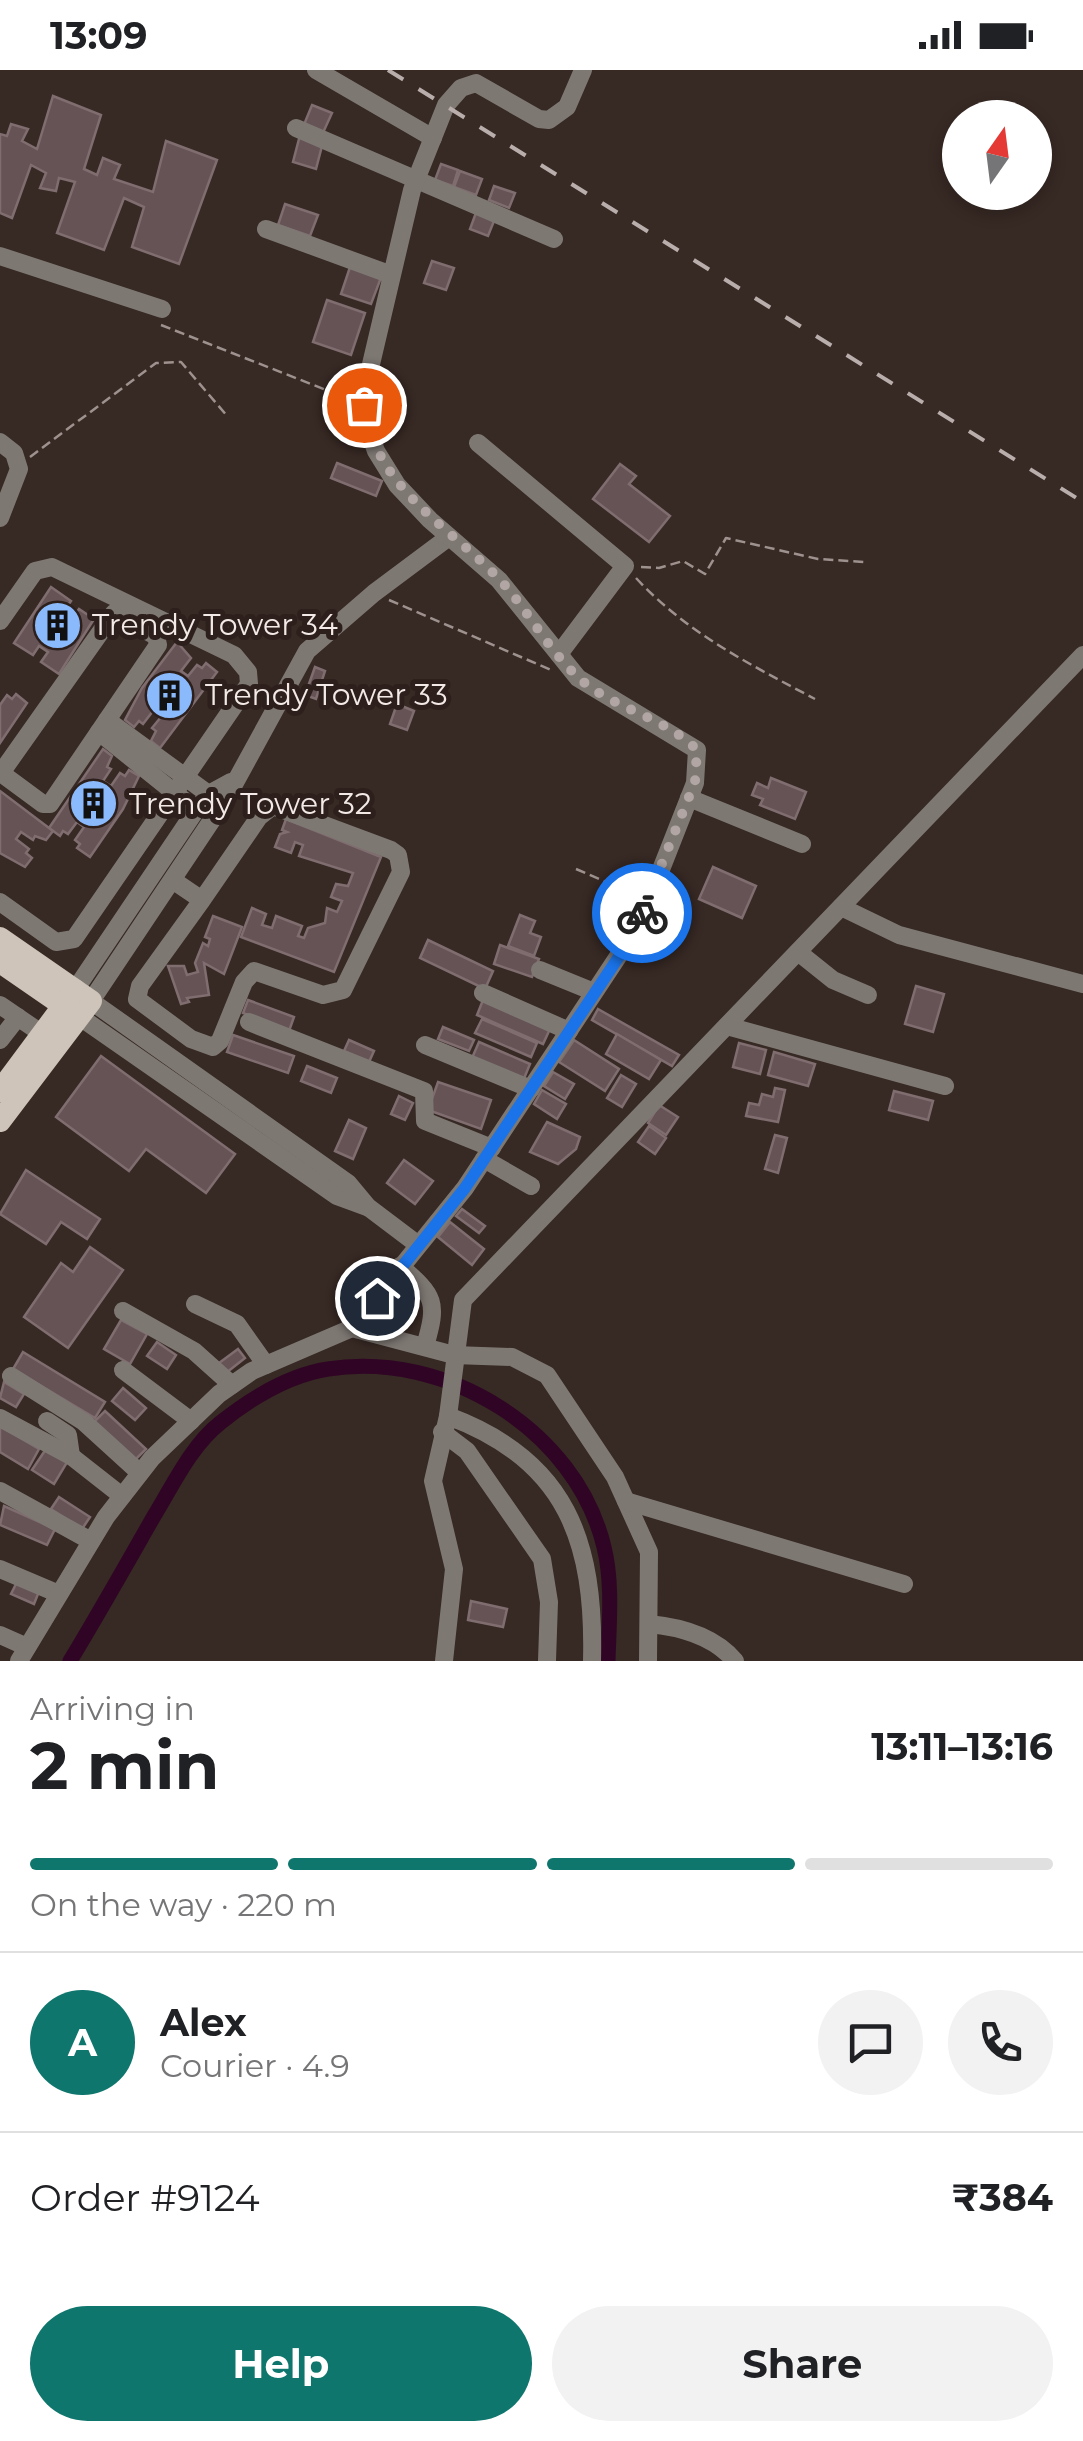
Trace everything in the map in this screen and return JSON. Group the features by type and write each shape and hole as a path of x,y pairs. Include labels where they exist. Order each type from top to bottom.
{"main road":[{"path":"0,938 77,1004"},
{"path":"0,962 77,1004"},
{"path":"0,1091 44,1035 77,1004"},
{"path":"0,1121 77,1004"}],"street":[{"path":"316,70 432,138"},
{"path":"0,1635 23,1654 122,1496 191,1421 232,1386 266,1365 352,1328 488,1153 594,992 649,900 689,798 699,763 697,750 578,678 500,580 449,537 398,485 376,451 364,405 390,274 417,176 446,105 468,84 476,83 539,120 549,120 568,108 583,70"},
{"path":"296,128 417,176 554,238"},
{"path":"266,230 390,274"},
{"path":"0,256 159,316"},
{"path":"0,442 14,453 20,469 0,518"},
{"path":"478,443 624,566 559,654"},
{"path":"77,1004 174,881 216,799 232,782 307,651 374,592 449,537"},
{"path":"0,622 36,571 46,566 234,655 248,672 248,684 74,939 56,942 0,902"},
{"path":"114,613 158,641 103,726 48,806 1,775 114,613"},
{"path":"444,1661 454,1569 433,1482 464,1300 1083,655"},
{"path":"103,726 180,782 216,799"},
{"path":"180,782 196,810"},
{"path":"689,798 802,844"},
{"path":"77,1004 196,810 216,799"},
{"path":"273,806 391,850 401,862 401,872 343,990 323,995 254,971 244,982 220,1041 213,1047 191,1039 140,1004 136,993 202,900 259,817 273,806"},
{"path":"174,881 202,900"},
{"path":"841,907 898,935 1083,984"},
{"path":"798,952 833,980 868,995"},
{"path":"540,970 594,992"},
{"path":"483,993 569,1031"},
{"path":"77,1004 256,1129 348,1183 368,1207 417,1244"},
{"path":"0,1005 44,1035"},
{"path":"0,1040 18,1017"},
{"path":"250,1022 424,1091 425,1121 488,1153 532,1186"},
{"path":"727,1026 945,1086"},
{"path":"424,1045 530,1089"},
{"path":"400,1266 423,1286 434,1306 426,1346"},
{"path":"195,1304 236,1324 266,1365"},
{"path":"122,1311 194,1351 232,1386"},
{"path":"352,1328 426,1346 454,1364 512,1357 548,1375 586,1428 649,1552 648,1661"},
{"path":"123,1370 191,1421"},
{"path":"11,1376 84,1422 140,1473"},
{"path":"0,1418 72,1456 122,1496"},
{"path":"47,1421 68,1436 72,1456"},
{"path":"445,1424 542,1559 549,1602 548,1661"},
{"path":"445,1424 481,1428 527,1458 562,1506 589,1569 592,1661"},
{"path":"0,1490 91,1541"},
{"path":"626,1501 904,1584"},
{"path":"0,1569 59,1594"},
{"path":"650,1624 717,1644 733,1660"}],"path":[{"path":"159,316 364,405"},
{"path":"20,469 39,446 156,363 181,362 228,417"},
{"path":"624,566 659,568 683,561 705,574 726,538 818,558 864,562"},
{"path":"624,566 664,609 712,644 814,699"},
{"path":"374,592 532,664 578,678"},
{"path":"576,869 649,900"}],"building":[{"path":"53,96 101,115 84,169 97,175 103,158 120,165 114,179 153,192 166,141 217,160 179,264 132,247 144,207 124,198 104,250 57,233 75,182 59,178 56,191 40,188 46,173 31,165 12,218 0,213 0,134 7,136 11,124 28,129 22,141 37,149"},
{"path":"312,105 332,113 322,135 303,127"},
{"path":"300,135 323,142 316,169 293,162"},
{"path":"441,164 458,170 453,186 435,180"},
{"path":"460,171 482,179 476,195 454,187"},
{"path":"494,186 515,193 509,208 489,200"},
{"path":"285,204 318,215 310,236 278,225"},
{"path":"477,210 496,216 488,236 470,229"},
{"path":"432,261 454,268 446,290 424,283"},
{"path":"351,264 382,275 371,304 341,294"},
{"path":"327,300 365,313 351,355 313,342"},
{"path":"337,463 382,481 376,496 331,478"},
{"path":"620,464 636,476 629,484 670,516 649,542 593,499"},
{"name":"Trendy Tower 34","path":"51,587 71,601 64,611 73,617 79,609 94,619 59,674 41,662 48,652 39,646 33,655 14,643"},
{"name":"Trendy Tower 33","path":"177,642 191,658 181,671 188,676 197,665 202,668 206,663 217,672 160,748 151,741 156,731 152,728 161,717 153,711 143,724 139,721 134,727 125,720 142,688"},
{"path":"315,667 325,671 316,699 305,695"},
{"path":"16,694 27,703 0,743 0,705 7,695 12,699"},
{"path":"397,704 414,711 407,730 390,724"},
{"name":"Trendy Tower 32","path":"103,749 112,756 107,767 111,769 103,781 111,786 120,773 125,776 129,770 139,776 123,809 90,857 77,848 80,844 75,840 84,827 77,822 68,834 63,831 60,836 49,828"},
{"path":"771,778 806,792 795,819 760,805 763,799 752,795 757,783 768,788"},
{"path":"0,791 53,831 46,840 35,836 33,840 21,832 16,839 29,849 26,853 32,858 25,867 0,853"},
{"path":"286,819 381,857 334,972 241,937 252,908 266,914 262,925 272,928 276,916 302,926 298,936 304,938 308,928 325,923 327,908 337,912 342,901 331,897 336,884 348,886 353,873 299,856 303,845 295,842 291,853 275,847 280,834 287,832 282,830"},
{"path":"713,867 756,886 742,918 699,899"},
{"path":"520,915 535,921 530,933 541,937 534,956 508,946"},
{"path":"213,916 242,927 224,974 204,963 209,995 187,998 189,1002 181,1004 168,966 184,966 187,975 198,972 195,963 203,943 208,946 210,939 205,937"},
{"path":"428,940 493,971 485,989 420,958"},
{"path":"500,945 539,959 532,977 494,964"},
{"path":"916,986 944,994 933,1032 905,1024"},
{"path":"248,1000 294,1017 289,1031 243,1013"},
{"path":"483,1000 550,1029 543,1044 477,1015"},
{"path":"598,1009 679,1055 672,1066 592,1020"},
{"path":"482,1019 537,1043 531,1057 475,1033"},
{"path":"443,1027 474,1040 469,1051 438,1039"},
{"path":"617,1034 661,1060 649,1079 606,1054"},
{"path":"233,1035 294,1056 288,1073 227,1052"},
{"path":"349,1040 374,1051 369,1062 344,1051"},
{"path":"574,1040 619,1069 605,1091 559,1062"},
{"path":"479,1042 530,1064 523,1081 472,1058"},
{"path":"739,1043 766,1050 760,1074 733,1067"},
{"path":"774,1052 815,1064 808,1086 768,1075"},
{"path":"101,1056 235,1154 206,1193 146,1149 129,1171 56,1117"},
{"path":"307,1066 337,1078 331,1093 301,1081"},
{"path":"553,1072 574,1084 565,1099 544,1086"},
{"path":"621,1075 636,1084 622,1107 607,1098"},
{"path":"438,1082 491,1100 481,1129 428,1110"},
{"path":"775,1088 785,1090 778,1122 746,1116 749,1103 759,1105 762,1094 773,1097"},
{"path":"542,1090 566,1104 557,1119 534,1104"},
{"path":"894,1091 933,1101 928,1120 889,1110"},
{"path":"399,1096 413,1103 405,1120 391,1114"},
{"path":"659,1105 678,1117 666,1135 648,1123"},
{"path":"349,1120 366,1128 353,1159 335,1151"},
{"path":"547,1122 580,1137 576,1149 558,1164 530,1152"},
{"path":"649,1126 666,1138 655,1154 638,1142"},
{"path":"775,1135 787,1138 778,1173 765,1169"},
{"path":"404,1160 433,1181 415,1204 387,1183"},
{"path":"26,1170 100,1219 87,1239 61,1222 46,1244 0,1214"},
{"path":"462,1209 485,1226 479,1233 456,1216"},
{"path":"450,1222 484,1249 472,1265 438,1237"},
{"path":"90,1247 123,1270 68,1348 24,1317 61,1263 73,1272"},
{"path":"121,1320 147,1334 130,1364 104,1349"},
{"path":"157,1342 176,1355 167,1369 147,1356"},
{"path":"238,1349 245,1358 226,1373 219,1363"},
{"path":"23,1352 105,1402 95,1418 13,1369"},
{"path":"4,1382 24,1394 16,1407 0,1398"},
{"path":"123,1388 146,1408 135,1420 112,1401"},
{"path":"105,1411 146,1449 133,1462 92,1424"},
{"path":"0,1426 39,1449 28,1469 0,1452"},
{"path":"48,1446 69,1459 54,1484 32,1470"},
{"path":"59,1497 90,1517 82,1529 51,1509"},
{"path":"4,1506 55,1529 47,1545 0,1525"},
{"path":"18,1580 40,1589 34,1604 11,1594"},
{"path":"471,1601 507,1609 503,1627 468,1620"}],"waterway":[{"path":"70,1661 191,1454 210,1432 257,1397 285,1382 328,1369 372,1366 417,1372 459,1386 499,1407 535,1434 566,1467 589,1505 604,1547 609,1589 608,1661"}],"railway":[{"path":"388,70 1083,502"}],"way so far":[{"path":"364,405 376,451 398,485 430,520 500,580 578,678 687,740 697,750 695,782 642,913"}],"place":[{"name":"Trendy Tower 34","path":"57,625"},
{"name":"Trendy Tower 33","path":"170,695"},
{"name":"Trendy Tower 32","path":"94,804"}],"route":[{"path":"377,1298 465,1188 624,949 642,913"}]}
